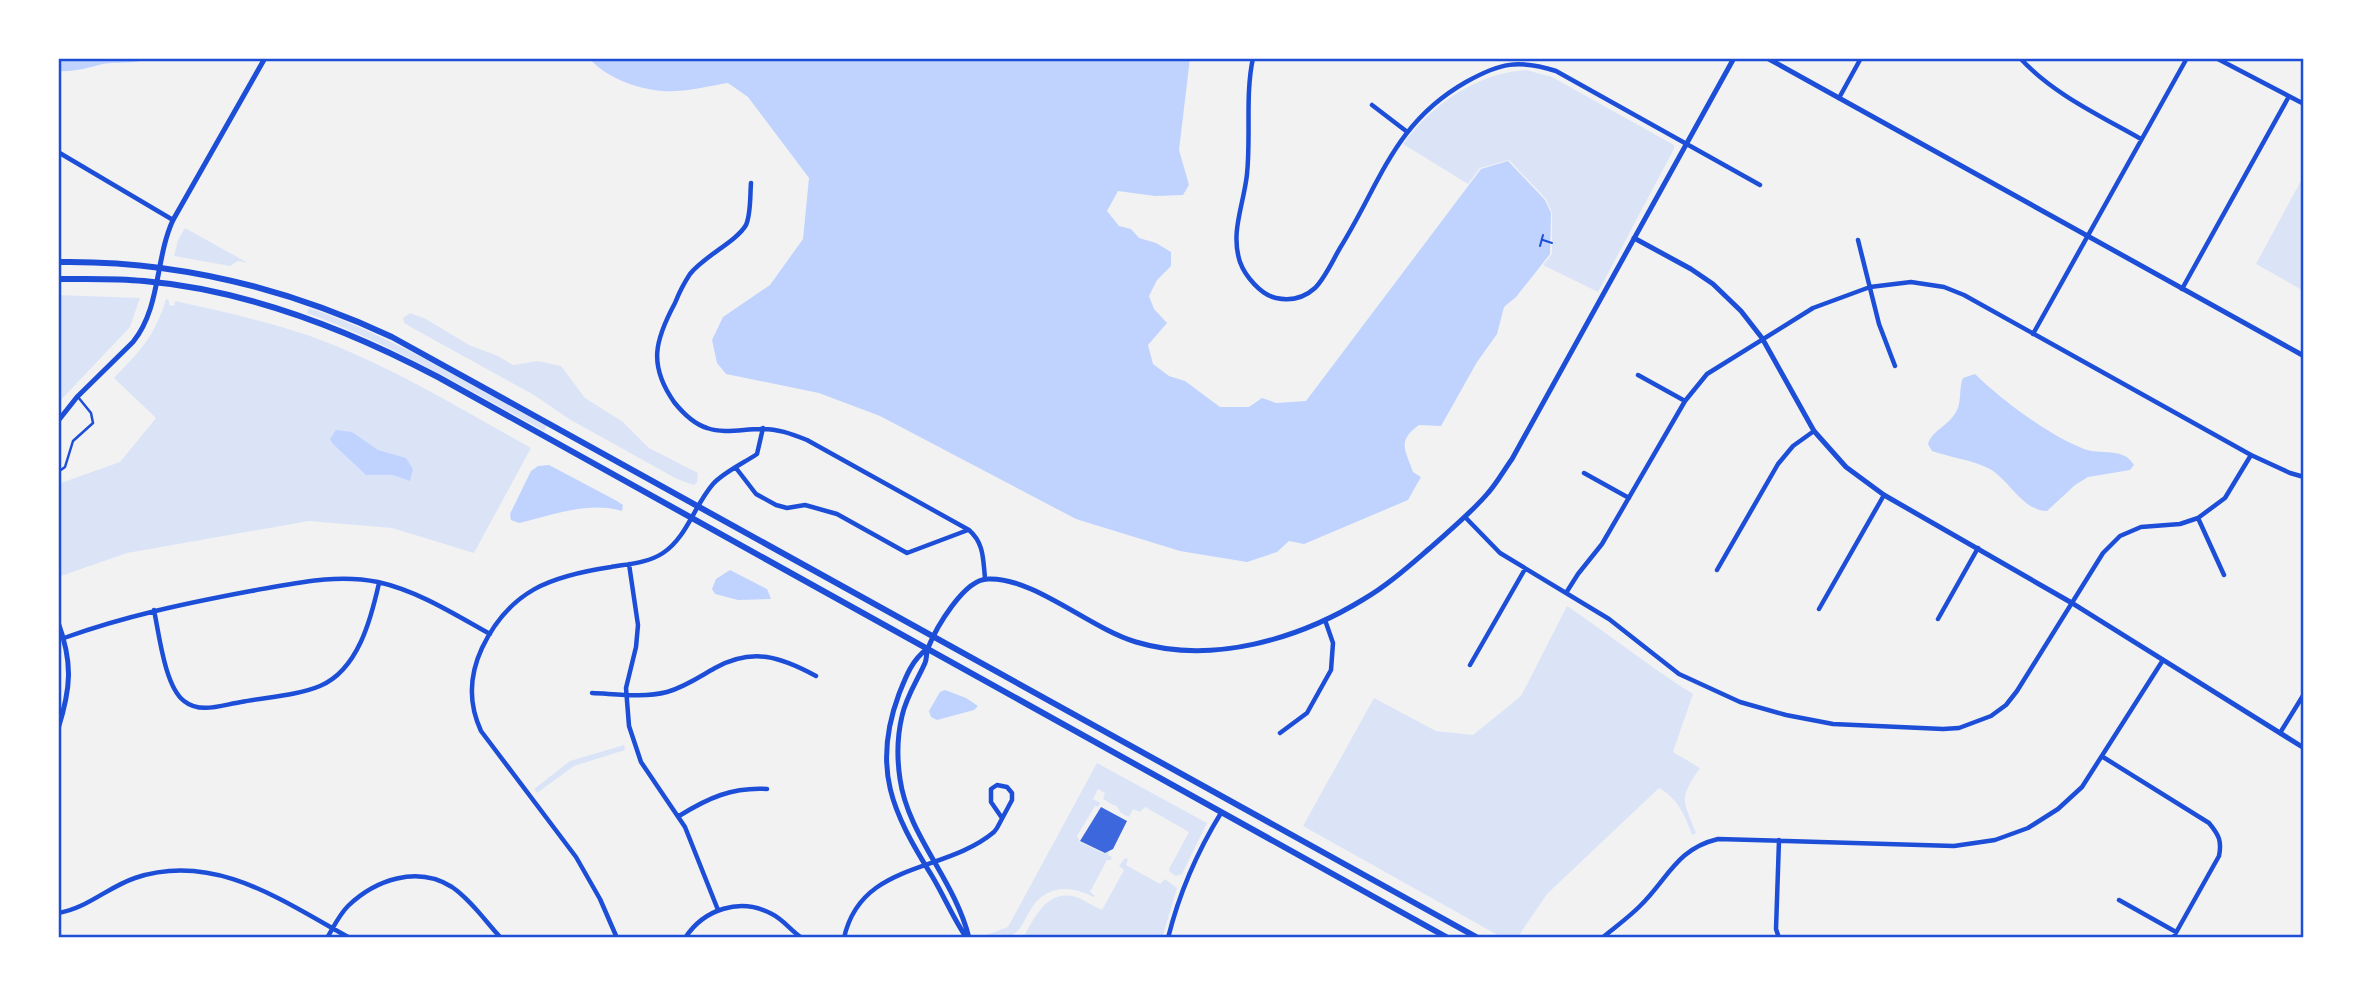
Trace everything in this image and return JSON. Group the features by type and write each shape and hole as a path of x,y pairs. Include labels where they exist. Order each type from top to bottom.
{"main road":[{"path":"58,262 240,282 335,312 393,337 1478,938"},
{"path":"58,279 157,282 241,298 323,323 412,363 1448,938"}],"street":[{"path":"58,421 77,397 136,338 147,319 168,231 265,58"},
{"path":"1253,58 1247,176 1235,235 1240,264 1258,289 1272,298 1287,300 1303,297 1316,287 1360,215 1394,150 1406,131 1425,110 1447,93 1484,72 1508,65 1532,64 1556,72 1760,185"},
{"path":"1507,58 1508,65"},
{"path":"968,938 962,913 908,810 900,784 898,755 904,706 926,661 928,649 961,593 985,578 1021,583 1104,630 1138,643 1168,649 1204,651 1285,636 1325,620 1395,578 1465,517 1489,492 1512,459 1734,58"},
{"path":"1766,58 2304,356"},
{"path":"1839,98 1861,58"},
{"path":"2020,58 2064,96 2141,139"},
{"path":"2033,334 2187,58"},
{"path":"2216,58 2304,104"},
{"path":"2232,66 2237,58"},
{"path":"2182,289 2288,98"},
{"path":"1372,105 1406,131"},
{"path":"58,152 173,220"},
{"path":"751,183 747,223 688,276 663,325 657,369 668,393 679,409 705,428 719,431 763,428 786,432 807,440 968,530 977,537 982,547 985,578"},
{"path":"1634,238 1713,284 1741,311 1762,338 1814,431 1846,467 1884,495 2072,603 2304,748"},
{"path":"1858,240 1880,324 1895,366"},
{"path":"1566,593 1602,544 1685,401 1707,374 1813,308 1870,287 1911,282 1944,287 1964,295 2251,455 2304,477"},
{"path":"1638,374 1685,401"},
{"path":"617,938 600,899 581,866 484,738 472,703 471,682 489,634 513,604 547,582 576,572 629,564 662,554 676,541 714,483 757,454 763,428"},
{"path":"1717,570 1778,464 1793,446 1814,431"},
{"path":"1465,517 1500,553 1609,619 1679,674 1740,702 1833,724 1959,728 1992,716 2006,705 2103,553 2120,536 2141,527 2180,524 2198,518 2225,498 2251,455"},
{"path":"736,468 756,494 776,505 787,508 805,505 837,514 907,553 968,530"},
{"path":"1584,473 1629,498"},
{"path":"1819,609 1884,495"},
{"path":"2198,518 2224,575"},
{"path":"1938,619 1978,548"},
{"path":"629,564 638,625 625,695 627,716 637,753 679,816 718,909"},
{"path":"1470,665 1525,569"},
{"path":"64,638 154,610 313,580 342,579 379,583 418,596 489,634"},
{"path":"154,610 176,693 192,705 211,708 312,689 333,678 349,662 362,637 379,583"},
{"path":"1280,733 1307,713 1331,670 1333,643 1325,620"},
{"path":"58,622 64,638 70,679 58,729"},
{"path":"928,649 916,657 897,700 888,739 889,788 897,816 968,938"},
{"path":"592,693 625,695 669,691 693,682 725,663 742,658 776,658 816,676"},
{"path":"1602,938 1641,905 1677,861 1703,842 1718,839 1954,846 1995,840 2028,828 2058,809 2082,787 2163,660"},
{"path":"2280,733 2304,694"},
{"path":"2103,757 2209,823 2219,835 2219,856 2173,938"},
{"path":"844,938 852,914 872,890 889,879 936,862 990,835 1002,818 1012,800 1012,793 1004,785 997,785 991,789 990,797 1002,818"},
{"path":"679,816 723,793 740,789 767,789"},
{"path":"1168,938 1193,864 1221,813"},
{"path":"1779,840 1776,929 1779,938"},
{"path":"58,913 75,909 108,889 139,876 160,871 193,870 239,880 350,938"},
{"path":"327,938 349,905 370,889 388,880 418,877 434,879 454,889 501,938"},
{"path":"2119,900 2176,932"},
{"path":"685,938 701,920 718,909 742,906 762,909 802,938"}],"lane":[{"path":"58,472 65,467 75,438 93,423 91,413 77,397"}],"path":[{"path":"1540,247 1543,235"},
{"path":"1542,240 1552,243"}],"shaded area":[{"path":"1526,70 1552,77 1674,145 1598,292 1543,265 1552,254 1552,213 1546,199 1509,160 1480,168 1468,184 1403,144 1428,116 1457,93 1490,77"},
{"path":"2304,175 2304,291 2256,264"},
{"path":"185,228 248,263 238,261 230,266 174,256 178,240"},
{"path":"58,295 140,298 130,327 58,403"},
{"path":"166,299 169,300 169,305 174,306 175,301 243,317 339,347 423,388 531,448 474,553 392,528 309,521 127,553 58,577 58,484 120,462 156,418 114,378 146,342"},
{"path":"309,308 371,332 547,426 544,431 398,353 307,313"},
{"path":"410,313 513,365 538,361 561,366 585,398 623,422 649,448 698,473 697,482 694,485 677,479 404,323 403,318"},
{"path":"1567,606 1693,694 1673,752 1700,768 1688,787 1685,800 1696,833 1692,835 1680,808 1659,788 1547,894 1517,938 1503,938 1303,826 1374,698 1436,731 1473,735 1521,696"},
{"path":"624,745 625,750 574,766 537,793 534,789 570,761"},
{"path":"1097,763 1207,823 1182,874 1176,876 1169,869 1189,832 1145,807 1140,812 1133,809 1129,817 1121,813 1116,805 1103,799 1105,793 1098,789 1093,799 1100,803 1098,807 1095,806 1077,836 1080,842 1103,853 1109,852 1108,855 1112,857 1107,860 1090,892 1095,896 1066,889 1050,892 1036,903 1017,932 1005,938 987,938 986,935 1008,927"},
{"path":"1125,858 1128,859 1126,865 1160,884 1165,879 1177,888 1162,938 1023,938 1043,907 1057,897 1076,897 1102,910 1124,870 1119,866"}],"water":[{"path":"58,58 148,58 58,71"},
{"path":"589,58 1190,58 1179,150 1189,185 1183,195 1155,196 1118,191 1107,211 1119,226 1131,229 1139,238 1156,243 1171,252 1171,266 1157,280 1149,296 1154,309 1167,323 1148,345 1153,364 1169,376 1185,381 1220,407 1249,407 1262,398 1276,403 1306,401 1481,169 1508,161 1545,200 1551,213 1550,254 1516,297 1504,307 1497,334 1477,362 1441,426 1419,425 1405,441 1413,472 1421,477 1408,500 1304,544 1289,541 1277,552 1247,562 1180,551 1076,519 880,416 819,393 726,374 717,363 712,340 723,317 770,285 803,239 809,178 748,97 728,83 678,91 652,90 613,76"},
{"path":"1975,374 2011,405 2056,436 2090,451 2124,456 2134,465 2130,470 2088,477 2075,485 2047,511 2038,510 2023,501 1990,469 1932,451 1928,444 1930,439 1957,411 1963,378"},
{"path":"336,430 352,432 378,450 406,458 413,469 410,481 393,475 366,475 333,444 330,439"},
{"path":"549,465 617,501 623,505 622,511 583,508 519,523 511,520 510,514 531,471 538,466"},
{"path":"730,570 767,589 771,599 738,600 715,594 712,589 716,579"},
{"path":"945,690 978,706 974,710 937,720 931,717 929,711 940,692"}],"building":[{"path":"1101,807 1127,821 1113,849 1105,853 1080,841"}]}
